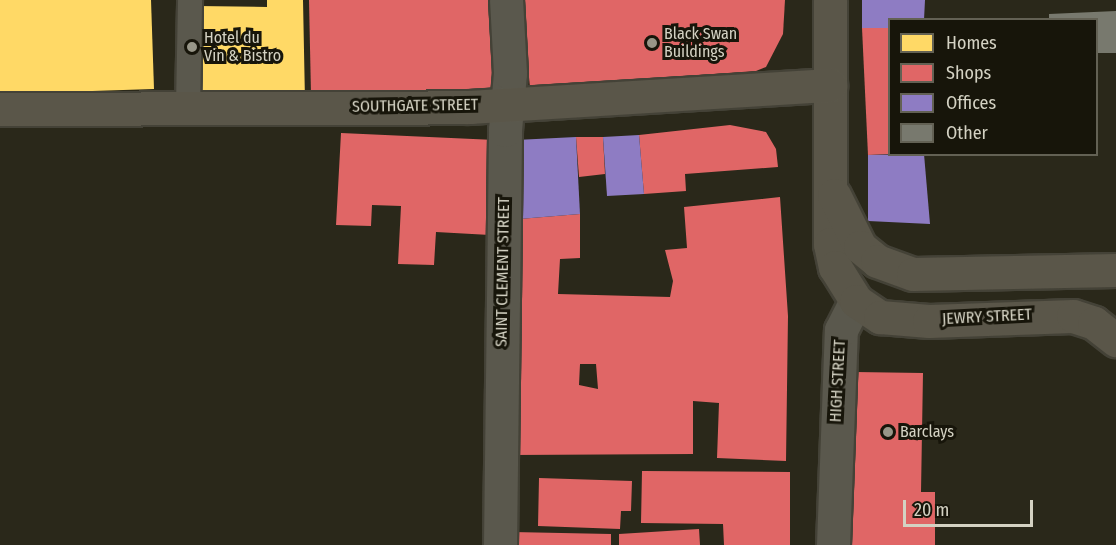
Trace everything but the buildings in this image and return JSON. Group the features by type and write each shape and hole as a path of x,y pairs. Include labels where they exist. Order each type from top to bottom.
{"main road":[{"path":"830,0 832,190 830,244 835,267 856,301"},
{"name":"SOUTHGATE STREET","path":"0,109 506,103 830,85"},
{"path":"832,190 860,247 877,261 930,277 1116,270"},
{"name":"JEWRY STREET","path":"856,301 879,317 929,321 1073,316 1094,323 1116,340"}],"street":[{"name":"SAINT CLEMENT STREET","path":"500,545 506,103 510,73 506,0"},
{"name":"HIGH STREET","path":"833,545 841,330 856,301"}],"lane":[{"path":"188,108 190,0"}],"place":[{"name":"Black Swan Buildings","path":"652,43"},
{"name":"Hotel du Vin & Bistro","path":"192,47"},
{"name":"Barclays","path":"888,432"}]}
